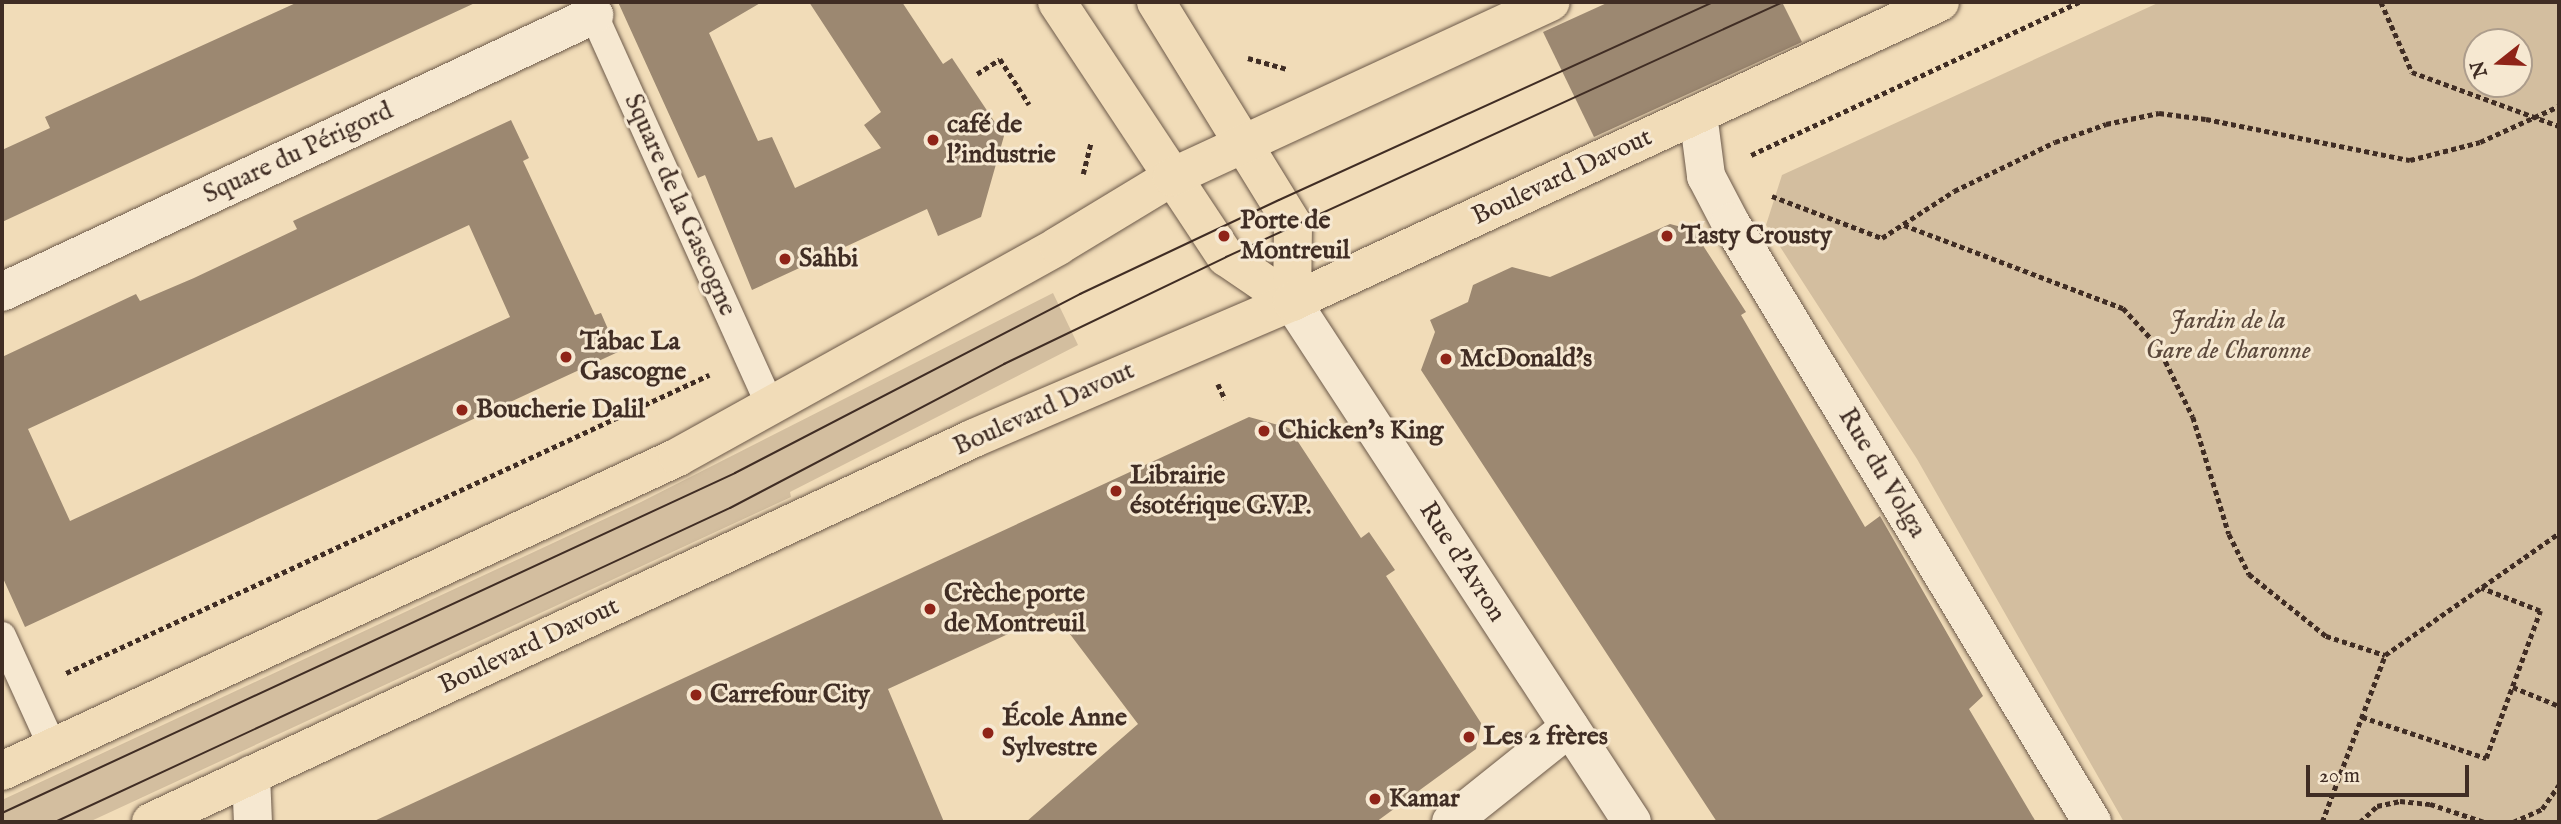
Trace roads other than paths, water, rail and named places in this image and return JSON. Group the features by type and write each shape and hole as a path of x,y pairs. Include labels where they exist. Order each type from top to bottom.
{"main road":[{"path":"1056,2 1226,257 1292,302"},
{"path":"1156,2 1293,225 1292,302"},
{"path":"2,771 678,457 771,408 1172,177 1550,2"},
{"name":"Boulevard Davout","path":"151,822 974,438 1292,302 1940,2"}],"street":[{"name":"Square du Périgord","path":"2,292 591,8"},
{"name":"Rue du Volga","path":"1698,114 1706,176 2092,822"},
{"name":"Rue d'Avron","path":"1292,302 1632,822"},
{"path":"1451,822 1570,727"},
{"path":"251,775 253,822"}],"lane":[{"name":"Square de la Gascogne","path":"591,8 771,408"},
{"path":"2,636 53,748"}],"tram line":[{"path":"2,813 735,473 1080,294 1713,2"},
{"path":"55,822 730,508 1004,364 1226,257 1783,2"}],"place":[{"name":"café de l'industrie","path":"933,140"},
{"name":"Porte de Montreuil","path":"1224,236"},
{"name":"Tasty Crousty","path":"1667,236"},
{"name":"Sahbi","path":"785,259"},
{"name":"Tabac La Gascogne","path":"566,357"},
{"name":"McDonald's","path":"1446,359"},
{"name":"Boucherie Dalil","path":"462,410"},
{"name":"Chicken's King","path":"1264,431"},
{"name":"Librairie ésotérique G.V.P.","path":"1116,491"},
{"name":"Crèche porte de Montreuil","path":"930,609"},
{"name":"Carrefour City","path":"696,695"},
{"name":"École Anne Sylvestre","path":"988,733"},
{"name":"Les 2 frères","path":"1469,737"},
{"name":"Kamar","path":"1375,799"}],"park label":[{"name":"Jardin de la Gare de Charonne","path":"2228,336"}]}
